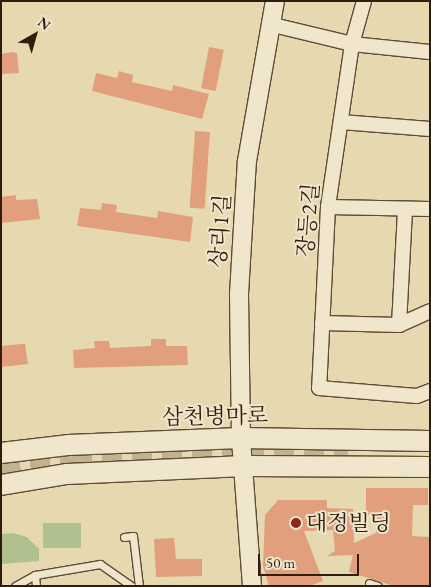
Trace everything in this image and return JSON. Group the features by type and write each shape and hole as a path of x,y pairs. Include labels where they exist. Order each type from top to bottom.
{"main road":[{"name":"삼천병마로","path":"1,453 68,445 241,438 430,441"},
{"path":"1,485 67,474 245,466 430,467"}],"street":[{"name":"상리1길","path":"245,466 241,438 238,294 247,161 268,24 275,1"},
{"name":"장등2길","path":"364,1 352,44 328,207 319,388 423,394"},
{"path":"268,24 352,44 430,52"},
{"path":"341,122 430,129"},
{"path":"328,207 430,209"},
{"path":"399,325 404,209"},
{"path":"322,323 399,325 430,311"},
{"path":"245,466 252,586"}],"lane":[{"path":"124,537 133,536 139,586"},
{"path":"15,586 35,575 100,564 132,586"},
{"path":"35,575 36,586"},
{"path":"369,583 378,586"}],"green space":[{"path":"43,523 81,523 81,548 43,548"},
{"path":"13,533 27,537 39,549 39,561 1,564 1,534"}],"building":[{"path":"209,47 224,50 216,91 201,88"},
{"path":"17,53 19,73 1,74 1,54"},
{"path":"119,71 133,75 132,82 172,91 173,85 209,94 202,119 92,91 96,73 117,78"},
{"path":"195,131 210,132 205,209 190,208"},
{"path":"16,195 16,200 37,199 40,219 1,223 1,197"},
{"path":"102,203 117,205 116,212 157,218 158,211 193,217 190,242 77,226 80,208 101,210"},
{"path":"151,339 166,339 166,346 187,346 188,365 74,368 73,350 95,348 94,341 109,341 110,348 151,346"},
{"path":"25,344 28,364 1,367 1,346"},
{"path":"366,488 428,488 428,505 413,505 412,536 430,537 430,586 394,586 349,572 353,555 327,556 335,551 333,530 304,531 323,581 310,586 269,586 263,566 265,515 278,500 327,500 327,508 353,509 354,543 376,533 377,516 366,515"},
{"path":"174,538 176,559 202,559 202,576 156,577 154,539"}],"tunnel":[{"path":"244,448 348,449"},
{"path":"1,473 72,463 261,457"}],"place":[{"name":"대정빌딩","path":"296,523"}]}
